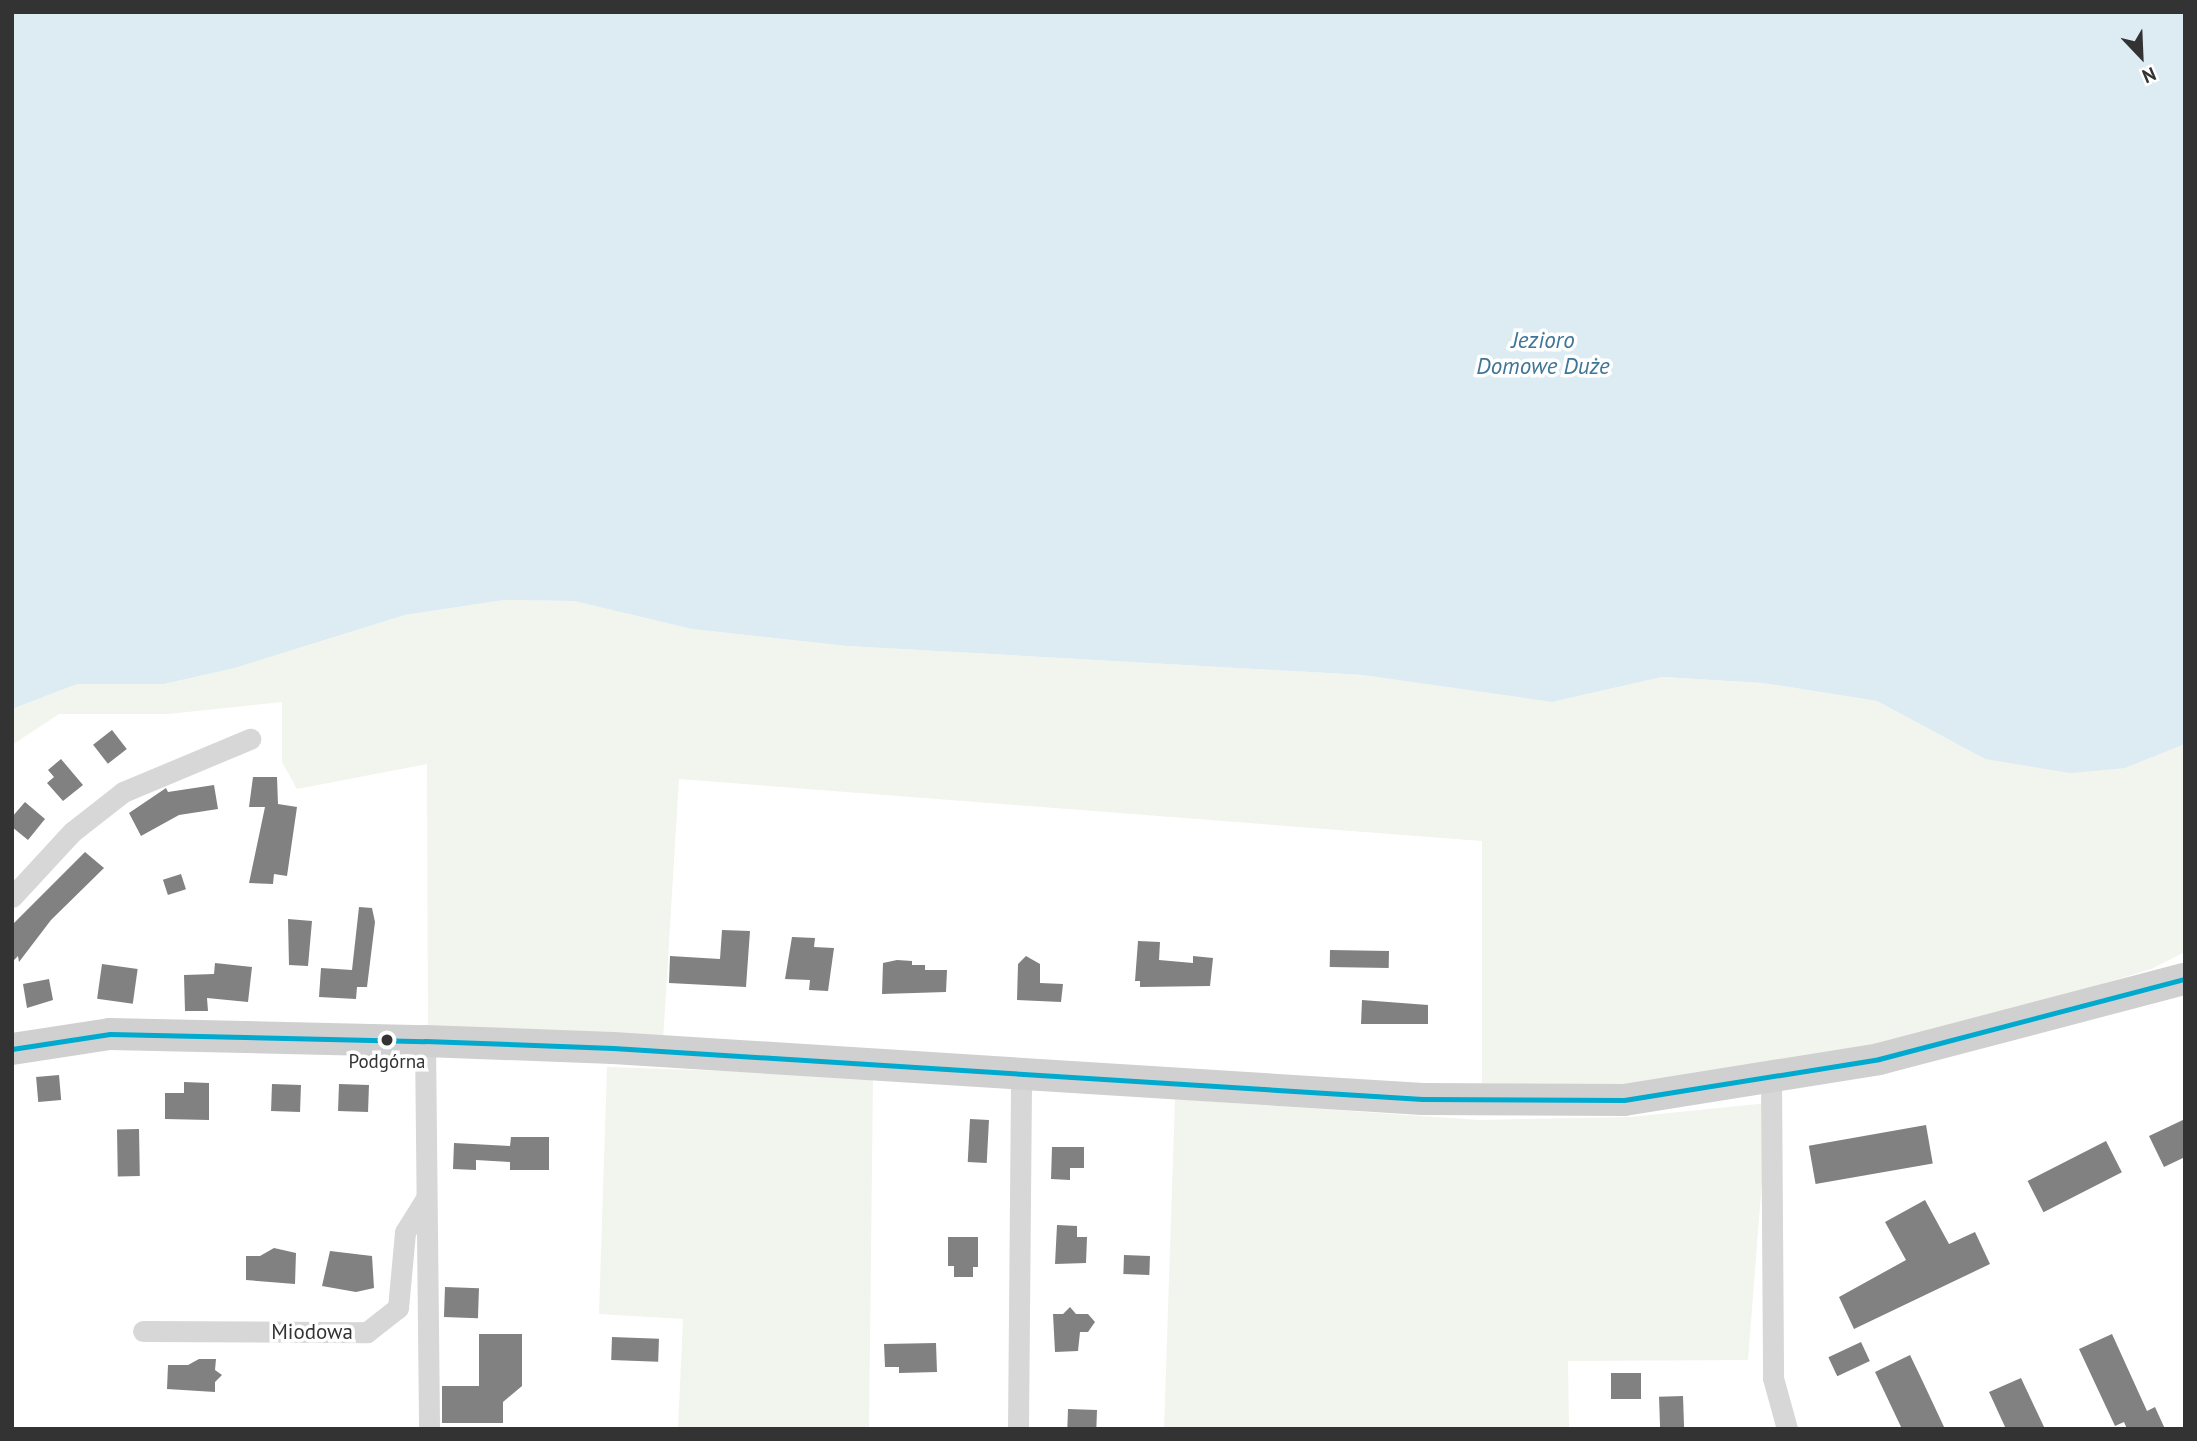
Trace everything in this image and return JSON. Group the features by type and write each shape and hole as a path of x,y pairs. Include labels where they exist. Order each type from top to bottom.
{"street":[{"path":"12,897 72,832 123,792 250,739"},
{"path":"12,1049 110,1034 425,1041 1422,1099 1624,1100 1879,1059 2185,979"},
{"path":"425,1041 429,1429"},
{"path":"1018,1429 1021,1074"},
{"path":"1771,1078 1768,1198 1773,1247 1773,1378 1787,1429"},
{"name":"Miodowa","path":"143,1331 366,1332 398,1308 405,1232 426,1198"}],"shaded area":[{"path":"504,600 574,601 692,629 847,646 1363,675 1552,702 1662,677 1763,683 1877,701 1985,759 2125,768 2185,744 2185,952 2151,969 1888,1050 1630,1087 1482,1083 1482,841 679,779 663,1041 428,1029 427,764 297,789 282,762 282,702 168,714 59,714 12,745 12,709 77,684 164,684 235,668 405,615"},
{"path":"607,1067 873,1076 869,1429 678,1429 683,1319 599,1314"},
{"path":"1175,1099 1480,1120 1630,1117 1768,1103 1748,1360 1568,1361 1569,1429 1164,1429"}],"water":[{"name":"Jezioro Domowe Duże","path":"12,12 2185,12 2185,744 2125,768 2070,773 1985,759 1877,701 1763,683 1662,677 1552,702 1363,675 847,646 692,629 574,601 504,600 405,615 235,668 164,684 77,684 12,709"}],"building":[{"path":"112,730 127,749 108,764 93,745"},
{"path":"61,759 83,785 63,801 47,783 54,777 48,770"},
{"path":"253,777 277,777 278,804 297,807 287,876 274,874 273,884 249,883 265,807 249,807"},
{"path":"214,785 218,809 179,815 141,836 129,813 166,788 168,792"},
{"path":"25,802 45,819 28,840 12,827 12,817"},
{"path":"85,852 104,868 51,920 19,962 18,956 12,962 12,925"},
{"path":"181,874 186,889 168,895 163,880"},
{"path":"359,907 372,908 375,922 367,987 357,987 356,999 319,997 321,968 352,970"},
{"path":"288,919 312,921 308,966 289,965"},
{"path":"722,930 750,931 746,987 669,983 670,956 720,959"},
{"path":"792,937 815,938 814,947 834,948 828,991 809,990 810,980 785,979"},
{"path":"1138,941 1160,942 1159,960 1193,963 1193,956 1213,958 1210,986 1140,987 1140,981 1135,981"},
{"path":"1330,950 1389,951 1389,968 1330,967"},
{"path":"1026,956 1040,964 1040,983 1063,984 1061,1002 1017,1000 1018,964"},
{"path":"912,961 912,965 925,965 925,970 947,970 946,992 882,994 883,963"},
{"path":"215,963 252,967 248,1002 207,998 208,1011 185,1011 184,975 214,974"},
{"path":"102,964 138,969 133,1004 97,999"},
{"path":"49,979 53,1000 27,1008 23,984"},
{"path":"1362,1000 1428,1005 1428,1024 1361,1024"},
{"path":"59,1075 61,1100 38,1102 36,1077"},
{"path":"184,1082 209,1083 209,1120 165,1119 165,1093 184,1093"},
{"path":"272,1084 301,1085 300,1112 271,1111"},
{"path":"339,1084 369,1085 368,1112 338,1111"},
{"path":"970,1119 989,1120 987,1163 968,1162"},
{"path":"2185,1119 2185,1157 2164,1167 2149,1136"},
{"path":"1926,1125 1933,1163 1816,1184 1809,1146"},
{"path":"117,1129 139,1129 140,1176 118,1176"},
{"path":"511,1137 549,1137 549,1170 510,1170 510,1162 476,1160 476,1170 453,1169 454,1143 510,1146"},
{"path":"2106,1141 2122,1172 2043,1212 2028,1181"},
{"path":"1052,1147 1084,1147 1084,1168 1070,1168 1070,1180 1051,1179"},
{"path":"1925,1200 1949,1244 1975,1232 1990,1264 1854,1329 1839,1297 1906,1260 1885,1222"},
{"path":"1057,1225 1077,1226 1077,1237 1087,1237 1086,1263 1055,1264"},
{"path":"948,1237 978,1237 978,1267 973,1267 973,1277 954,1277 954,1266 948,1266"},
{"path":"274,1248 296,1253 295,1284 246,1280 246,1256 260,1256"},
{"path":"330,1251 372,1256 374,1288 356,1292 322,1286"},
{"path":"1124,1255 1150,1256 1149,1275 1123,1274"},
{"path":"445,1287 479,1288 478,1318 444,1317"},
{"path":"1070,1307 1076,1314 1088,1314 1095,1322 1088,1332 1080,1332 1078,1351 1055,1352 1053,1314 1063,1314"},
{"path":"479,1334 522,1334 522,1386 503,1402 503,1423 442,1423 442,1386 479,1386"},
{"path":"2112,1334 2147,1411 2155,1407 2165,1429 2127,1429 2124,1422 2115,1426 2079,1349"},
{"path":"612,1337 659,1339 658,1362 611,1360"},
{"path":"1861,1342 1870,1361 1837,1376 1828,1357"},
{"path":"936,1343 937,1372 899,1373 899,1367 885,1367 884,1344"},
{"path":"1910,1355 1945,1429 1902,1429 1875,1372"},
{"path":"199,1359 216,1359 215,1370 222,1375 215,1382 215,1392 167,1389 168,1365 188,1365"},
{"path":"1611,1373 1641,1373 1641,1399 1611,1399"},
{"path":"2021,1378 2045,1429 2006,1429 1989,1392"},
{"path":"1683,1396 1684,1429 1660,1429 1659,1397"},
{"path":"1068,1409 1097,1410 1096,1429 1067,1429"}],"transit line":[{"path":"12,1049 110,1034 425,1041 613,1048 1422,1099 1624,1100 1879,1059 2185,979"}],"place":[{"name":"Podgórna","path":"387,1040"}]}
